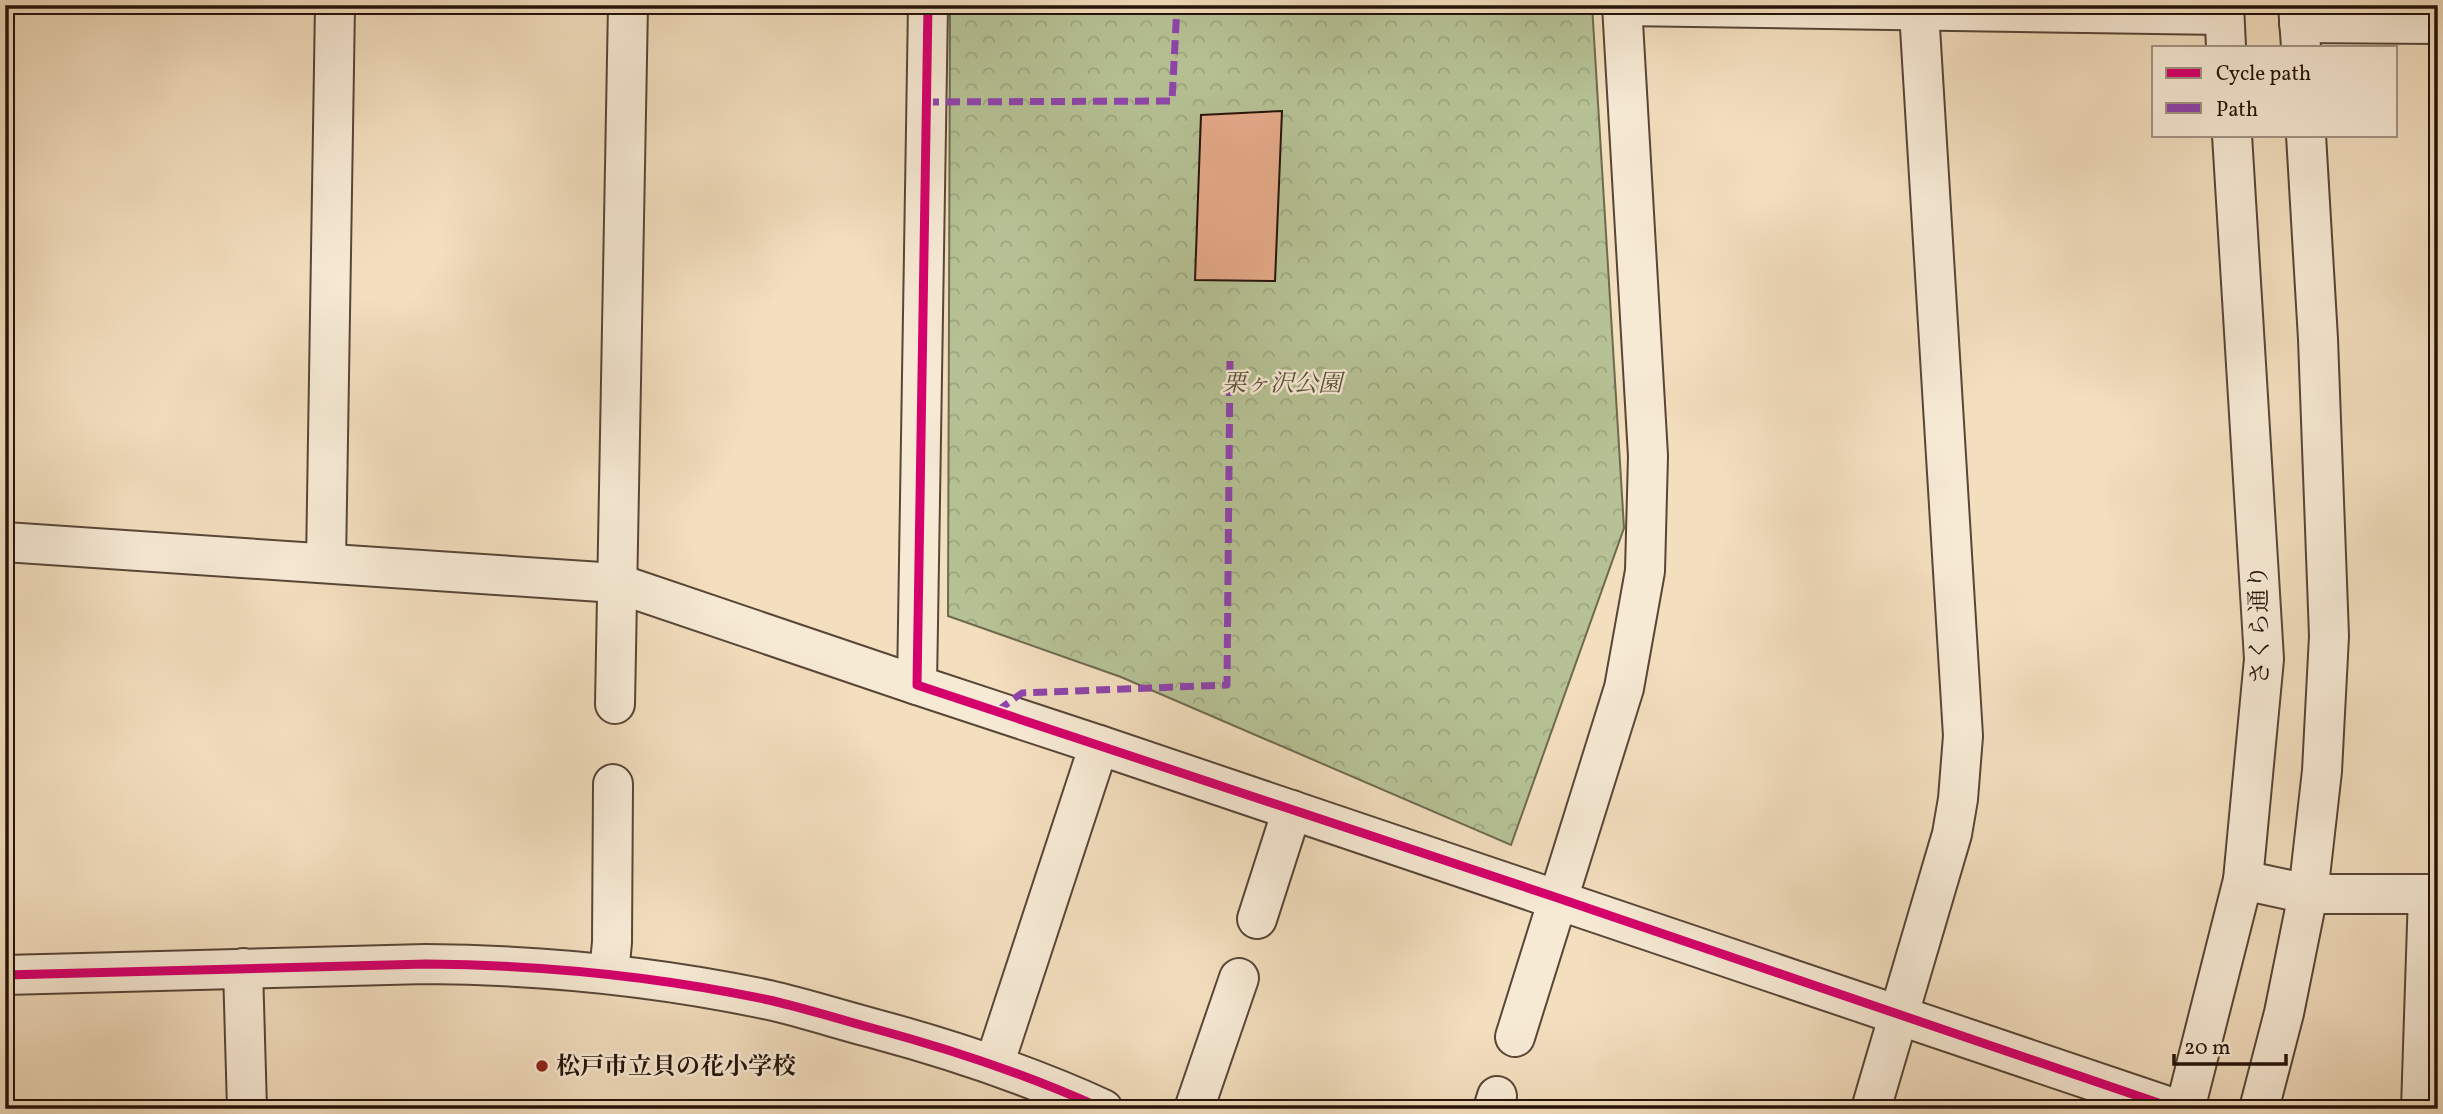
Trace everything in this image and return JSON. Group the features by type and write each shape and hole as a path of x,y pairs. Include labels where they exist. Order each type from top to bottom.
{"street":[{"path":"327,563 335,5"},
{"path":"615,704 628,5"},
{"path":"917,685 928,5"},
{"path":"1515,1037 1624,688 1645,571 1648,456 1622,6 1919,11 2225,23"},
{"path":"1871,1109 1952,834 1963,736 1919,11"},
{"path":"2299,25 2438,24"},
{"name":"さくら通り","path":"2185,1109 2243,880 2264,659 2232,136"},
{"path":"2259,1109 2284,1013 2308,894 2322,771 2329,636 2319,338 2306,136"},
{"path":"5,542 616,583 1558,898 2176,1109"},
{"path":"994,1065 1098,745"},
{"path":"609,974 612,943 613,784"},
{"path":"1257,919 1292,810"},
{"path":"2243,880 2308,894 2433,894 2421,1109"},
{"path":"5,975 462,964 609,974 771,1001 908,1038 994,1065 1103,1109"},
{"path":"243,968 247,1109"},
{"path":"1194,1109 1239,978"}],"green space":[{"name":"栗ヶ沢公園","path":"950,5 1592,5 1624,528 1511,845 1121,677 948,616"}],"building":[{"path":"1282,111 1275,281 1195,280 1201,115"}],"marked path":[{"path":"925,102 1172,101 1177,5"},
{"path":"997,711 1022,693 1227,685 1230,358"}],"cycle path":[{"path":"928,5 917,685 1558,898 2176,1109"},
{"path":"5,975 426,964 512,967 641,978 769,1000 901,1036 1018,1074 1103,1109"}],"place":[{"name":"松戸市立貝の花小学校","path":"542,1066"}]}
